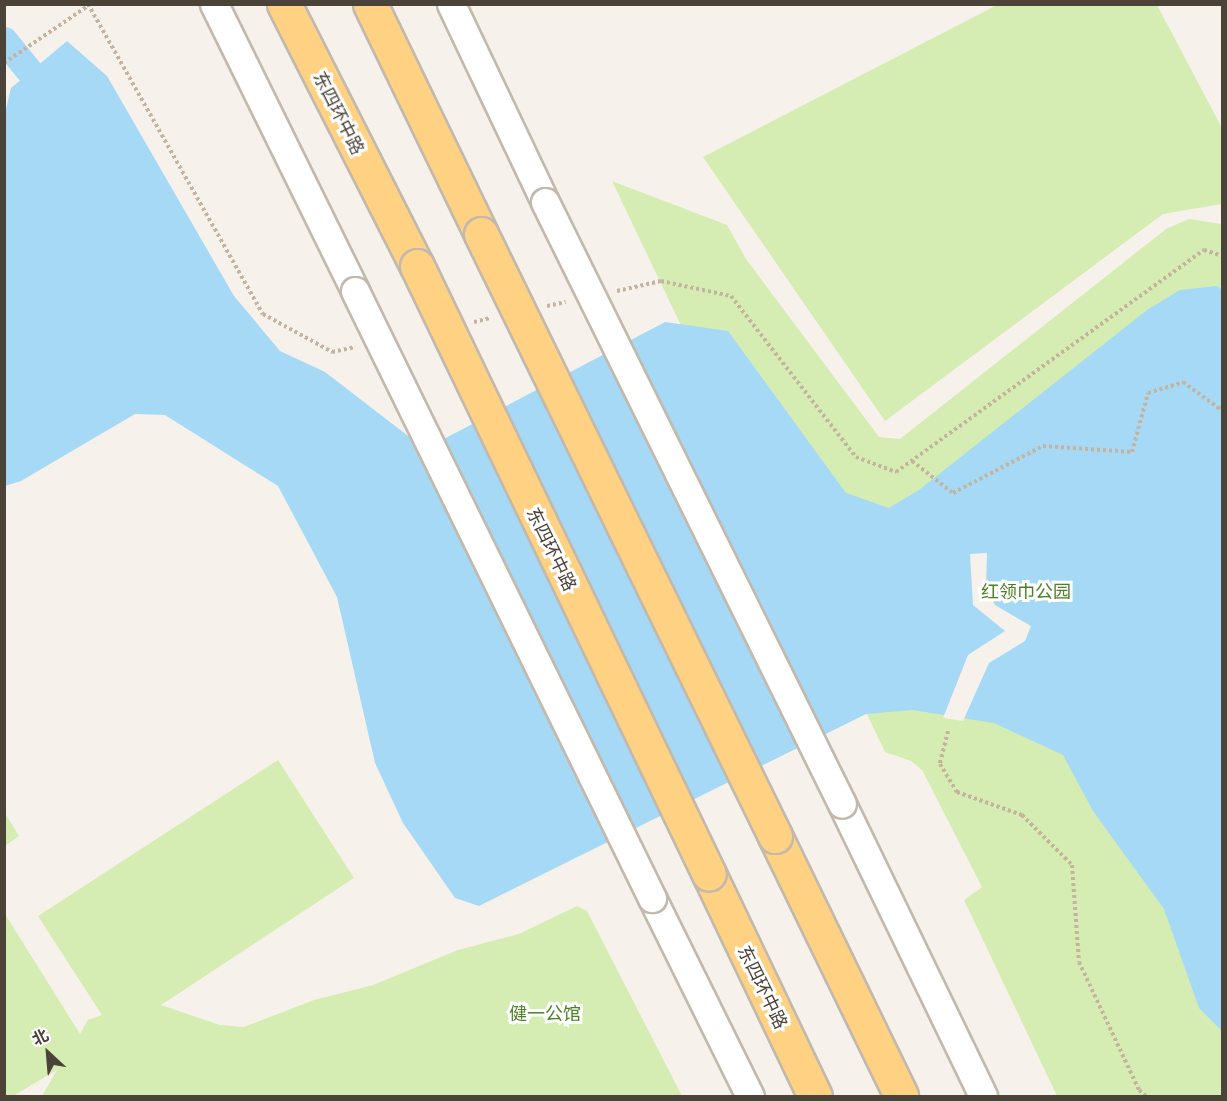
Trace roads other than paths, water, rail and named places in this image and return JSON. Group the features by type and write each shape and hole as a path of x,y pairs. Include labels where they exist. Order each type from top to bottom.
{"highway":[{"name":"东四环中路","path":"284,4 417,266 815,1096"},
{"path":"370,4 901,1096"}],"street":[{"path":"214,4 750,1096"},
{"path":"451,4 545,202 842,804 983,1096"}],"water":[{"path":"67,41 107,76 234,296 280,351 325,372 425,449 665,322 728,331 846,493 889,508 919,490 1147,310 1180,290 1217,286 1222,290 1222,1031 1199,1008 1164,909 1093,811 1063,755 994,723 913,710 866,714 479,906 455,898 403,823 375,763 337,597 278,486 165,415 135,414 21,481 5,486 5,113 11,88"}],"waterway":[{"path":"4,40 28,70"}],"park label":[{"name":"红领巾公园","path":"1026,591"},
{"name":"健一公馆","path":"545,1013"}]}
